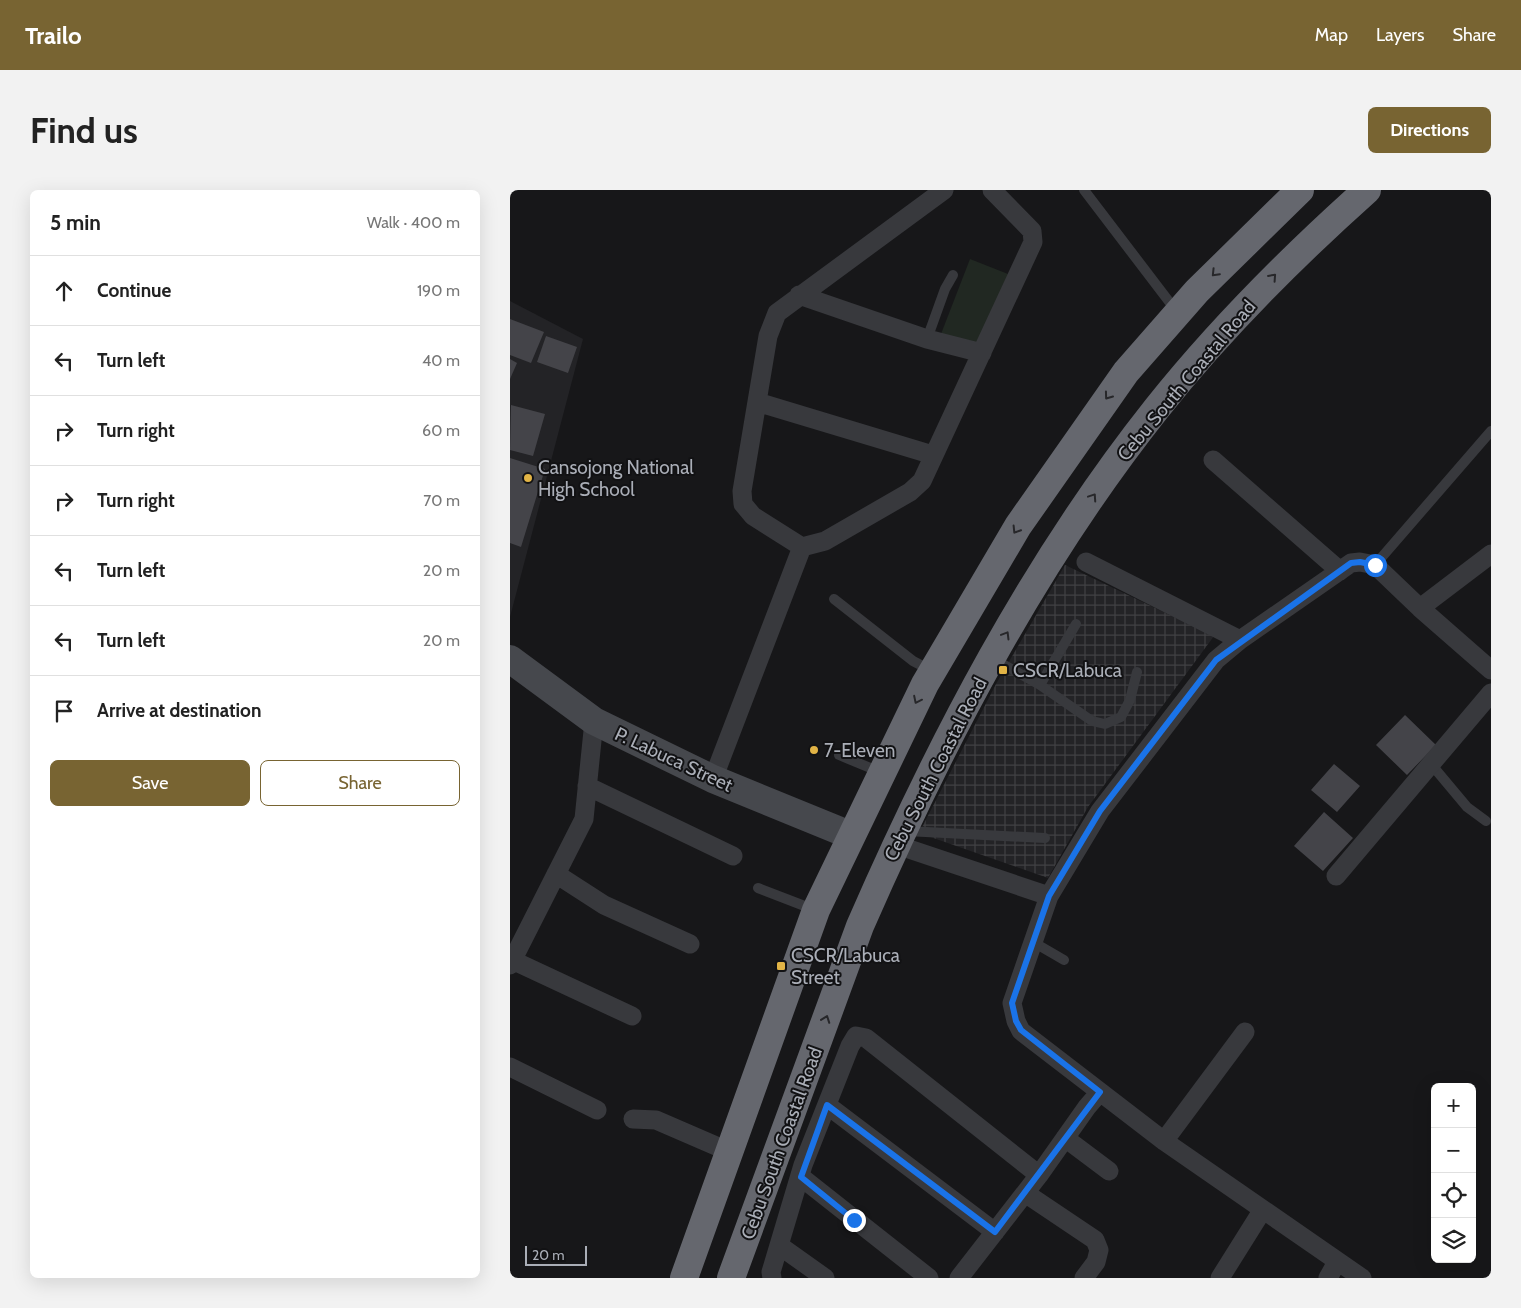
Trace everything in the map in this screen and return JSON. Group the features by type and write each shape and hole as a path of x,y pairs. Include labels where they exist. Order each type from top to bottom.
{"highway":[{"name":"Cebu South Coastal Road","path":"731,1278 860,926 966,702 1059,548 1118,460 1158,407 1284,266 1368,190"},
{"path":"684,1278 816,910 850,835 932,671 1018,526 1126,372 1178,313 1290,196"}],"street":[{"path":"944,190 777,313 768,336 742,491 743,504 753,516 802,547 825,541 910,492 922,481 1033,242 1032,231 992,190"},
{"path":"799,296 927,339 982,353"},
{"path":"757,402 933,455"},
{"path":"1213,460 1340,571"},
{"path":"713,779 802,547"},
{"path":"1420,608 1491,554"},
{"path":"1086,562 1240,640"},
{"path":"1362,1278 1262,1211 1164,1141 1021,1030 1016,1021 1012,1003 1049,896 1100,811 1216,660 1240,640 1351,563 1360,562 1375,565 1420,608 1491,670"},
{"name":"P. Labuca Street","path":"512,664 594,721 713,779 850,835"},
{"path":"1336,876 1491,693"},
{"path":"594,721 584,819 511,963 632,1016"},
{"path":"587,786 733,856"},
{"path":"900,838 1049,896"},
{"path":"556,874 604,905 690,944"},
{"path":"1164,1141 1245,1032"},
{"path":"772,1278 771,1272 801,1177 850,1046 856,1036 866,1038 1039,1175"},
{"path":"510,1067 597,1110"},
{"path":"959,1278 1039,1175 1100,1092"},
{"path":"827,1105 995,1232"},
{"path":"633,1120 656,1120 730,1152"},
{"path":"1065,1138 1109,1171"},
{"path":"801,1177 929,1278"},
{"path":"1025,1193 1095,1240 1099,1250 1096,1262 1084,1278"},
{"path":"1220,1278 1262,1211"},
{"path":"780,1246 825,1278"},
{"path":"1328,1278 1337,1262"}],"lane":[{"path":"1084,190 1178,313"},
{"path":"927,339 945,289 953,275"},
{"path":"1375,565 1491,431"},
{"path":"834,598 913,661 932,671"},
{"path":"1040,686 1076,624"},
{"path":"992,658 1040,686 1092,721 1105,724 1121,717 1130,700 1137,672"},
{"path":"839,754 881,773"},
{"path":"1431,764 1467,807 1486,821"},
{"path":"900,838 1045,838"},
{"path":"758,888 816,910"},
{"path":"1034,942 1064,960"}],"shaded area":[{"path":"970,259 1008,274 979,349 941,334"},
{"name":"Cansojong National High School","path":"510,301 583,339 510,617"},
{"path":"1065,565 1214,636 1088,807 1048,878 919,833 996,684"}],"building":[{"path":"510,319 544,332 531,363 510,355"},
{"path":"546,336 577,347 568,373 537,362"},
{"path":"510,359 517,363 510,379"},
{"path":"511,405 545,414 533,456 510,450"},
{"path":"510,458 545,469 521,547 510,543"},
{"path":"1405,715 1436,745 1407,775 1376,745"},
{"path":"1334,764 1360,786 1337,812 1311,790"},
{"path":"1324,812 1353,838 1323,871 1294,846"}],"place":[{"name":"Cansojong National High School","path":"528,478"},
{"name":"CSCR/Labuca","path":"1003,670"},
{"name":"7-Eleven","path":"814,750"},
{"name":"CSCR/Labuca Street","path":"781,966"}],"route":[{"path":"854,1220 801,1177 803,1165 827,1105 995,1232 1039,1175 1086,1107 1100,1092 1021,1030 1016,1021 1012,1003 1049,896 1100,811 1216,660 1240,640 1351,563 1360,562 1375,565"}]}
